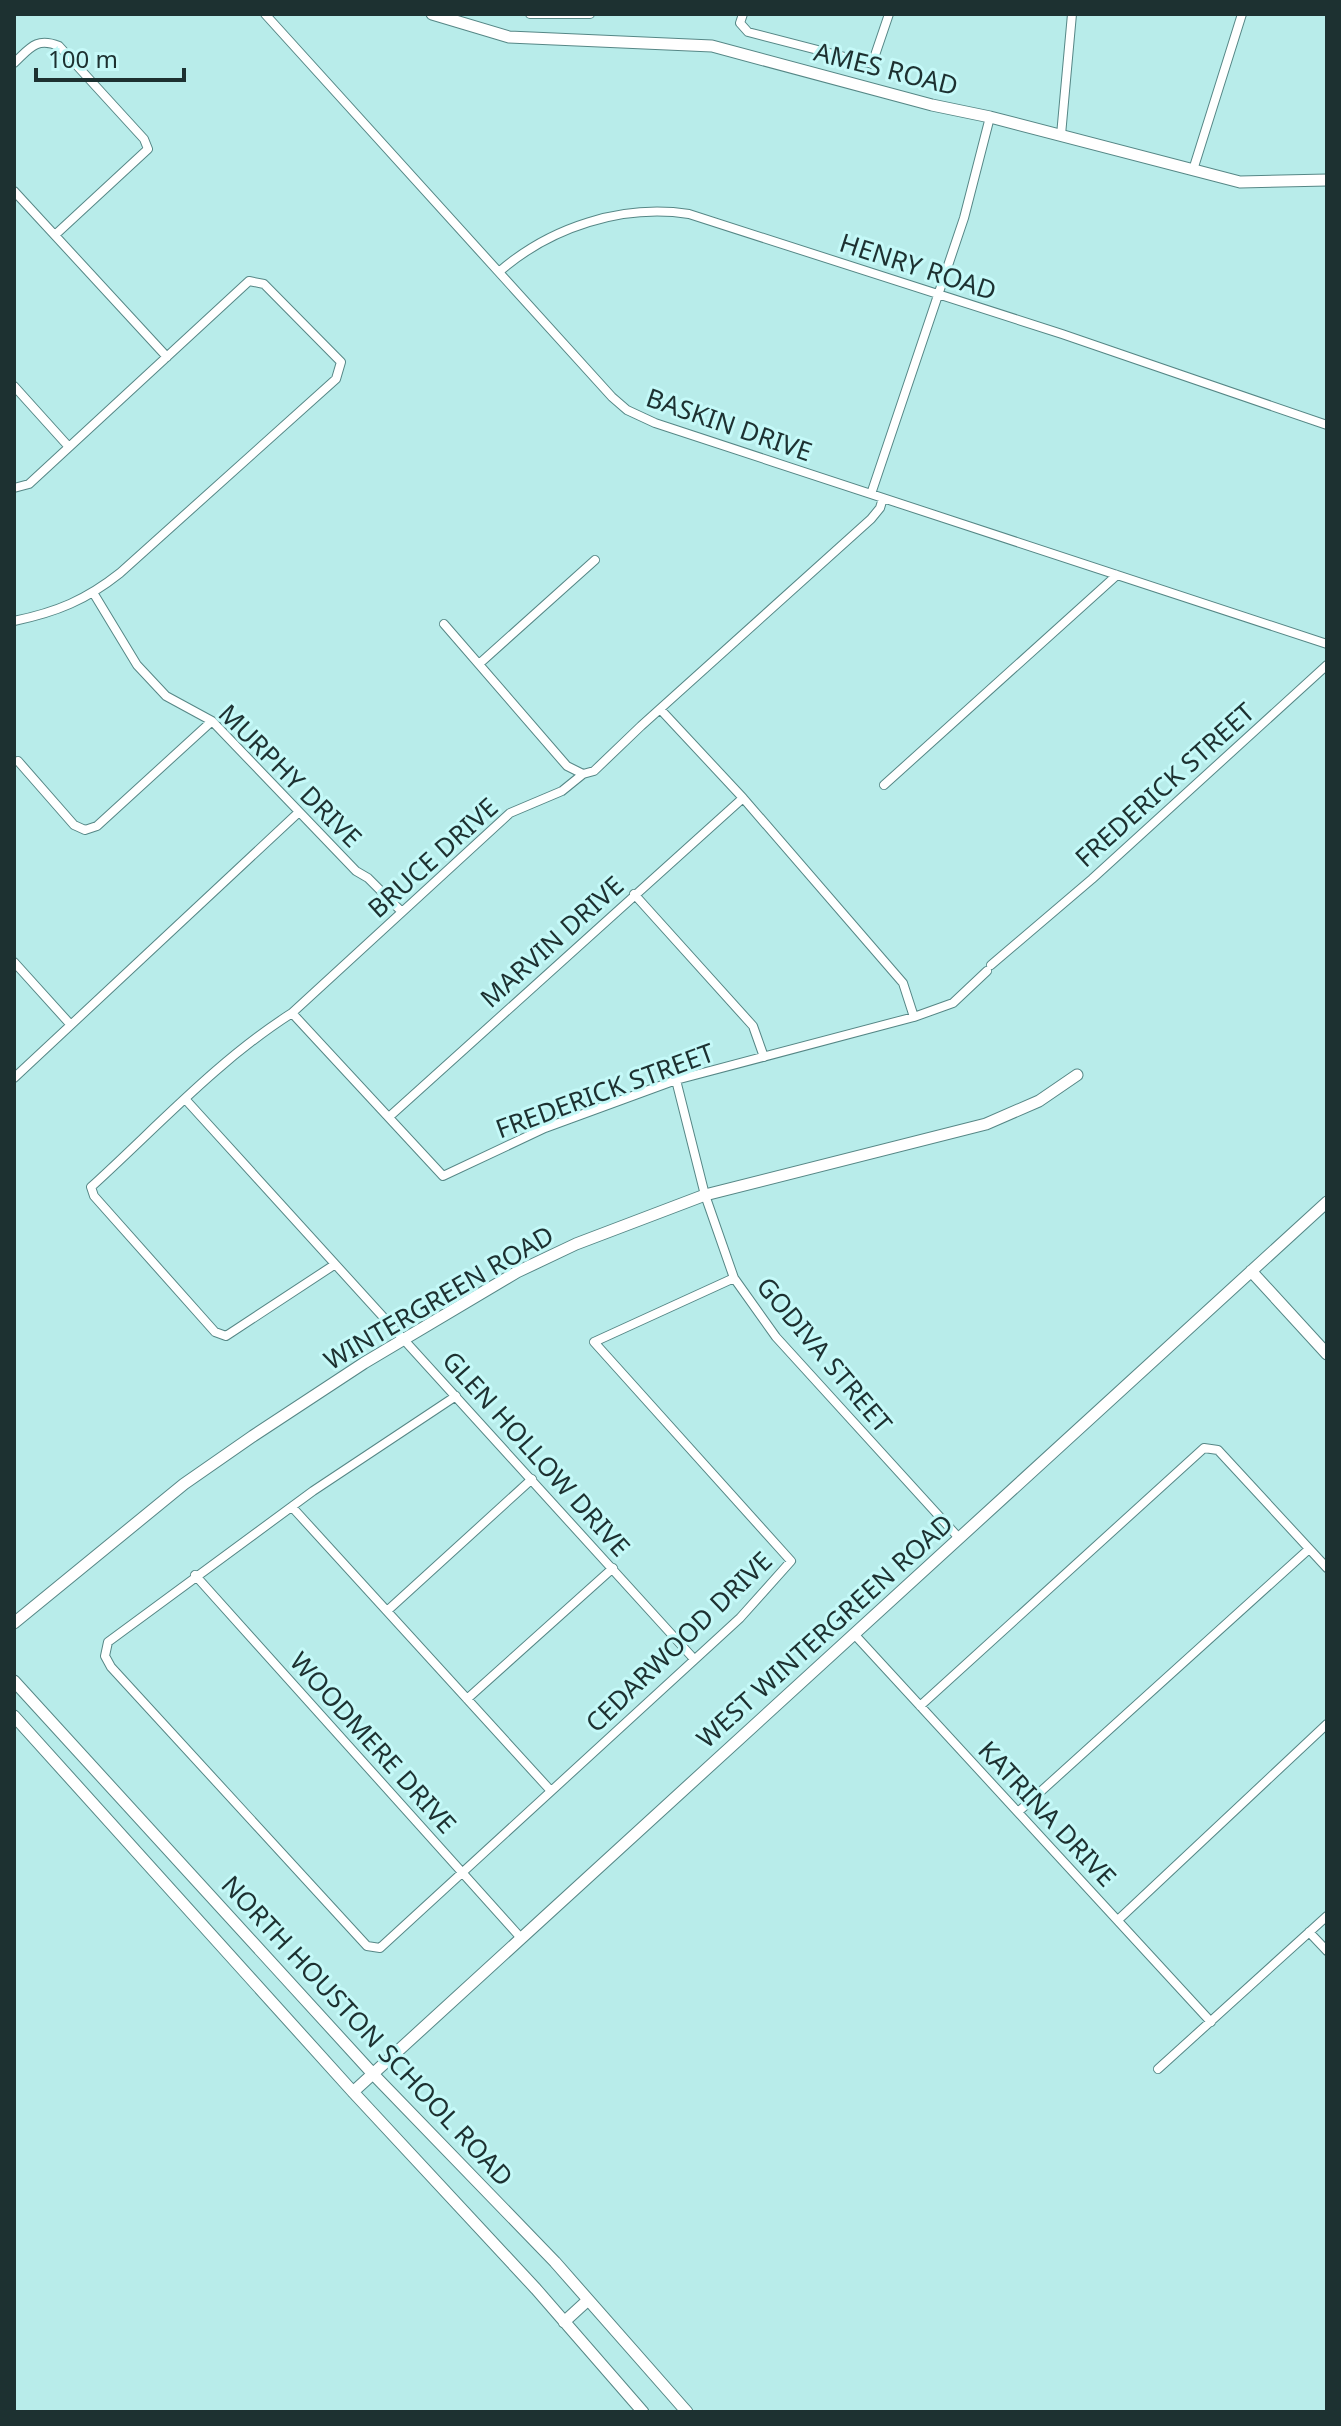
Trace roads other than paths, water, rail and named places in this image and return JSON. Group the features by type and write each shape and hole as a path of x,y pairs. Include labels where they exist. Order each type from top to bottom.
{"main road":[{"name":"AMES ROAD","path":"432,14 509,37 712,46 1240,182 1327,180"},
{"name":"WINTERGREEN ROAD","path":"14,1623 184,1484 265,1427 517,1272 564,1250 705,1195 986,1124 1039,1101 1077,1075"},
{"name":"WEST WINTERGREEN ROAD","path":"353,2092 1327,1202"},
{"path":"1251,1271 1327,1354"},
{"name":"NORTH HOUSTON SCHOOL ROAD","path":"14,1681 373,2074 555,2262 687,2412"},
{"name":"NORTH HOUSTON SCHOOL ROAD","path":"14,1716 643,2412"},
{"path":"564,2322 588,2300"}],"street":[{"name":"BASKIN DRIVE","path":"265,14 627,410 655,423 1327,644"},
{"path":"530,14 590,14"},
{"path":"743,14 740,23 748,32 872,64 889,14"},
{"path":"1061,135 1072,14"},
{"path":"1193,170 1242,14"},
{"path":"14,63 37,42 59,46 144,139 148,149 55,235"},
{"path":"871,494 964,218 990,117"},
{"path":"14,191 167,357"},
{"name":"HENRY ROAD","path":"500,271 532,247 581,225 625,214 675,212 707,218 1327,425"},
{"path":"14,488 29,484 249,281 264,284 341,362 336,379 94,594 52,613 14,621"},
{"path":"14,386 69,447"},
{"name":"BRUCE DRIVE","path":"334,1265 222,1336 215,1332 94,1196 91,1187 252,1041 292,1013 510,813 562,791 583,774 594,771 871,519 883,498"},
{"path":"479,664 595,560"},
{"path":"884,785 1117,575"},
{"name":"MURPHY DRIVE","path":"94,594 137,665 166,696 212,721 356,871 368,878 402,912"},
{"path":"444,624 567,766 583,774"},
{"name":"FREDERICK STREET","path":"292,1013 443,1176 545,1128 676,1080 914,1017 953,1003 1327,665"},
{"path":"660,709 743,798 903,983 914,1017"},
{"path":"18,761 74,825 85,830 97,826 212,721"},
{"name":"MARVIN DRIVE","path":"389,1117 743,798"},
{"path":"14,1078 299,812"},
{"path":"634,894 753,1026 764,1057"},
{"path":"14,962 70,1024"},
{"name":"GODIVA STREET","path":"676,1080 705,1195 734,1278 776,1337 959,1538"},
{"name":"GLEN HOLLOW DRIVE","path":"186,1100 694,1659"},
{"name":"CEDARWOOD DRIVE","path":"195,1575 108,1642 105,1656 111,1667 367,1946 380,1948 740,1618 791,1561 594,1342 734,1278"},
{"path":"195,1575 368,1453 456,1396"},
{"path":"920,1706 1204,1448 1218,1450 1327,1568"},
{"path":"387,1611 532,1479"},
{"path":"292,1507 551,1791"},
{"path":"1018,1812 1309,1549"},
{"path":"467,1699 613,1568"},
{"name":"WOODMERE DRIVE","path":"195,1575 521,1938"},
{"name":"KATRINA DRIVE","path":"854,1634 1211,2022"},
{"path":"1118,1920 1327,1724"},
{"path":"1158,2069 1327,1916"},
{"path":"1309,1932 1327,1951"}]}
